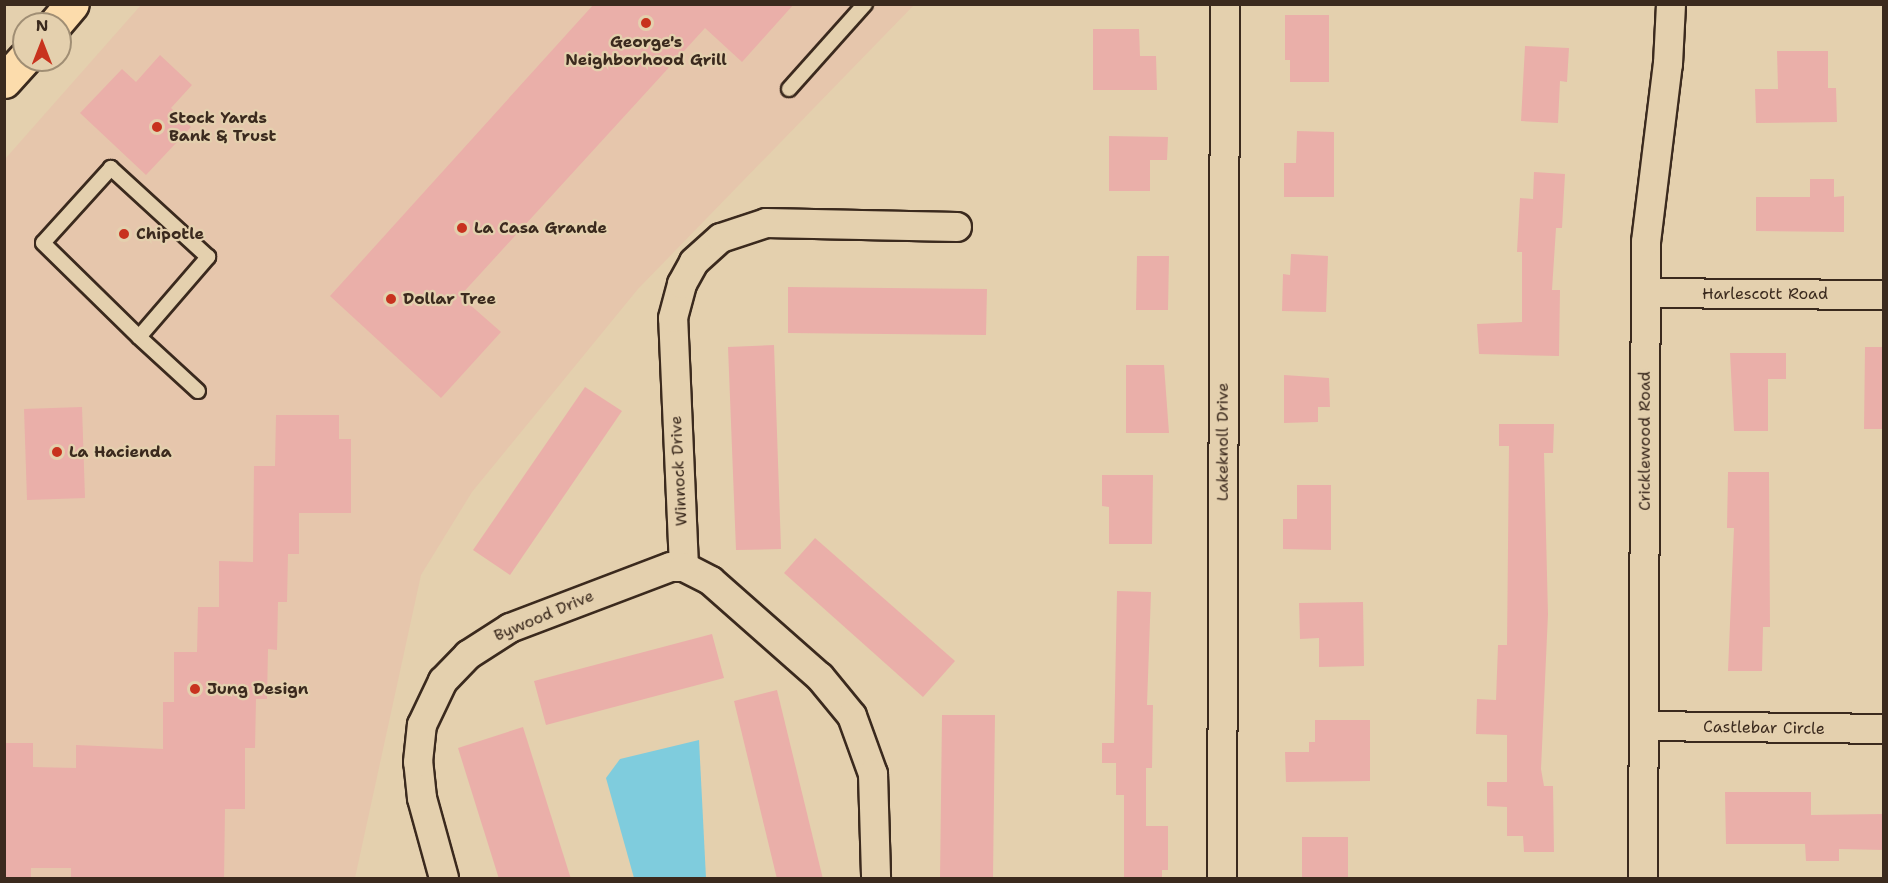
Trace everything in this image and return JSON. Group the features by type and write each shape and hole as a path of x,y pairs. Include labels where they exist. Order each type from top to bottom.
{"street":[{"name":"Lakeknoll Drive","path":"1222,879 1225,4"},
{"name":"Cricklewood Road","path":"1643,879 1646,242 1668,64 1671,4"},
{"name":"Winnock Drive","path":"684,567 673,318 682,284 694,262 721,238 766,223 957,227"},
{"name":"Harlescott Road","path":"1646,293 1884,295"},
{"name":"Bywood Drive","path":"444,879 420,786 418,762 422,725 443,681 468,655 510,628 655,571 684,567"},
{"path":"684,567 706,577 812,670 852,716 873,774 876,879"},
{"name":"Castlebar Circle","path":"1644,726 1884,729"}],"lane":[{"path":"789,89 865,4"},
{"path":"140,337 208,257 111,168 42,243 140,337 198,391"}],"shaded area":[{"path":"141,5 914,5 638,289 472,492 421,575 355,878 5,878 5,159"}],"water":[{"path":"699,740 706,878 634,878 606,778 620,759"}],"building":[{"path":"594,4 794,4 742,62 705,28 460,296 501,332 441,398 330,296"},
{"path":"1285,15 1329,15 1329,82 1290,82 1290,60 1285,60"},
{"path":"1093,29 1139,29 1140,56 1156,56 1157,90 1093,90"},
{"path":"1525,46 1569,48 1567,82 1560,81 1558,123 1521,121"},
{"path":"1777,51 1828,51 1828,88 1836,88 1837,122 1756,123 1755,89 1778,89"},
{"path":"160,55 192,85 171,108 191,127 146,175 80,113 122,69 136,82"},
{"path":"1297,131 1334,132 1334,197 1284,197 1284,163 1296,163"},
{"path":"1109,136 1168,137 1167,160 1150,160 1150,191 1109,191"},
{"path":"1534,172 1565,174 1562,228 1556,228 1552,290 1560,290 1559,356 1479,354 1477,324 1522,322 1522,252 1517,252 1520,198 1533,199"},
{"path":"1810,179 1834,179 1834,197 1844,196 1844,232 1756,231 1756,197 1810,197"},
{"path":"1291,254 1328,256 1326,312 1282,311 1283,274 1290,275"},
{"path":"1137,256 1169,256 1168,310 1136,310"},
{"path":"788,287 987,289 986,335 788,333"},
{"path":"774,345 781,549 736,550 728,347"},
{"path":"1865,347 1884,347 1884,429 1864,429"},
{"path":"1730,353 1786,353 1786,379 1768,379 1768,431 1734,431"},
{"path":"1126,365 1164,365 1169,433 1126,433"},
{"path":"1284,375 1329,378 1330,407 1318,407 1318,422 1284,423"},
{"path":"585,387 622,411 510,575 473,550"},
{"path":"82,407 85,498 27,500 24,409"},
{"path":"276,415 339,415 339,439 351,439 351,513 299,513 299,554 288,554 287,602 278,602 277,650 268,649 267,699 256,699 255,748 245,748 245,809 225,809 224,879 71,879 71,868 31,868 31,879 4,879 4,743 33,743 33,767 76,768 76,745 163,749 163,702 174,702 174,652 197,652 198,607 219,607 219,561 253,562 254,466 275,466"},
{"path":"1499,424 1554,424 1553,453 1544,453 1548,614 1541,769 1544,786 1553,786 1554,852 1524,852 1523,836 1507,836 1507,807 1487,806 1487,782 1507,782 1507,735 1476,734 1477,699 1496,700 1498,645 1507,645 1509,446 1499,446"},
{"path":"1728,472 1769,472 1770,627 1763,627 1762,671 1728,671 1734,528 1727,528"},
{"path":"1102,475 1153,475 1152,544 1109,544 1109,507 1102,506"},
{"path":"1297,485 1331,485 1331,550 1283,549 1283,519 1297,519"},
{"path":"815,538 955,661 923,697 784,573"},
{"path":"1117,591 1151,592 1147,705 1153,705 1152,768 1146,768 1146,826 1168,826 1168,870 1162,870 1162,879 1124,879 1124,795 1116,795 1116,763 1102,763 1102,743 1114,743"},
{"path":"1363,602 1364,666 1319,667 1319,638 1300,639 1299,603"},
{"path":"712,634 724,678 546,725 534,681"},
{"path":"777,690 823,879 777,879 734,701"},
{"path":"942,715 995,715 993,879 940,879"},
{"path":"1315,720 1370,720 1370,781 1286,782 1285,752 1309,752 1309,742 1315,742"},
{"path":"523,727 571,879 499,879 458,748"},
{"path":"1725,792 1811,792 1811,815 1884,814 1884,850 1839,849 1839,861 1806,861 1805,844 1726,844"},
{"path":"1302,837 1348,837 1348,879 1302,879"}],"place":[{"name":"George's Neighborhood Grill","path":"646,23"},
{"name":"Stock Yards Bank & Trust","path":"157,127"},
{"name":"La Casa Grande","path":"462,228"},
{"name":"Chipotle","path":"124,234"},
{"name":"Dollar Tree","path":"391,299"},
{"name":"La Hacienda","path":"57,452"},
{"name":"Jung Design","path":"195,689"}]}
